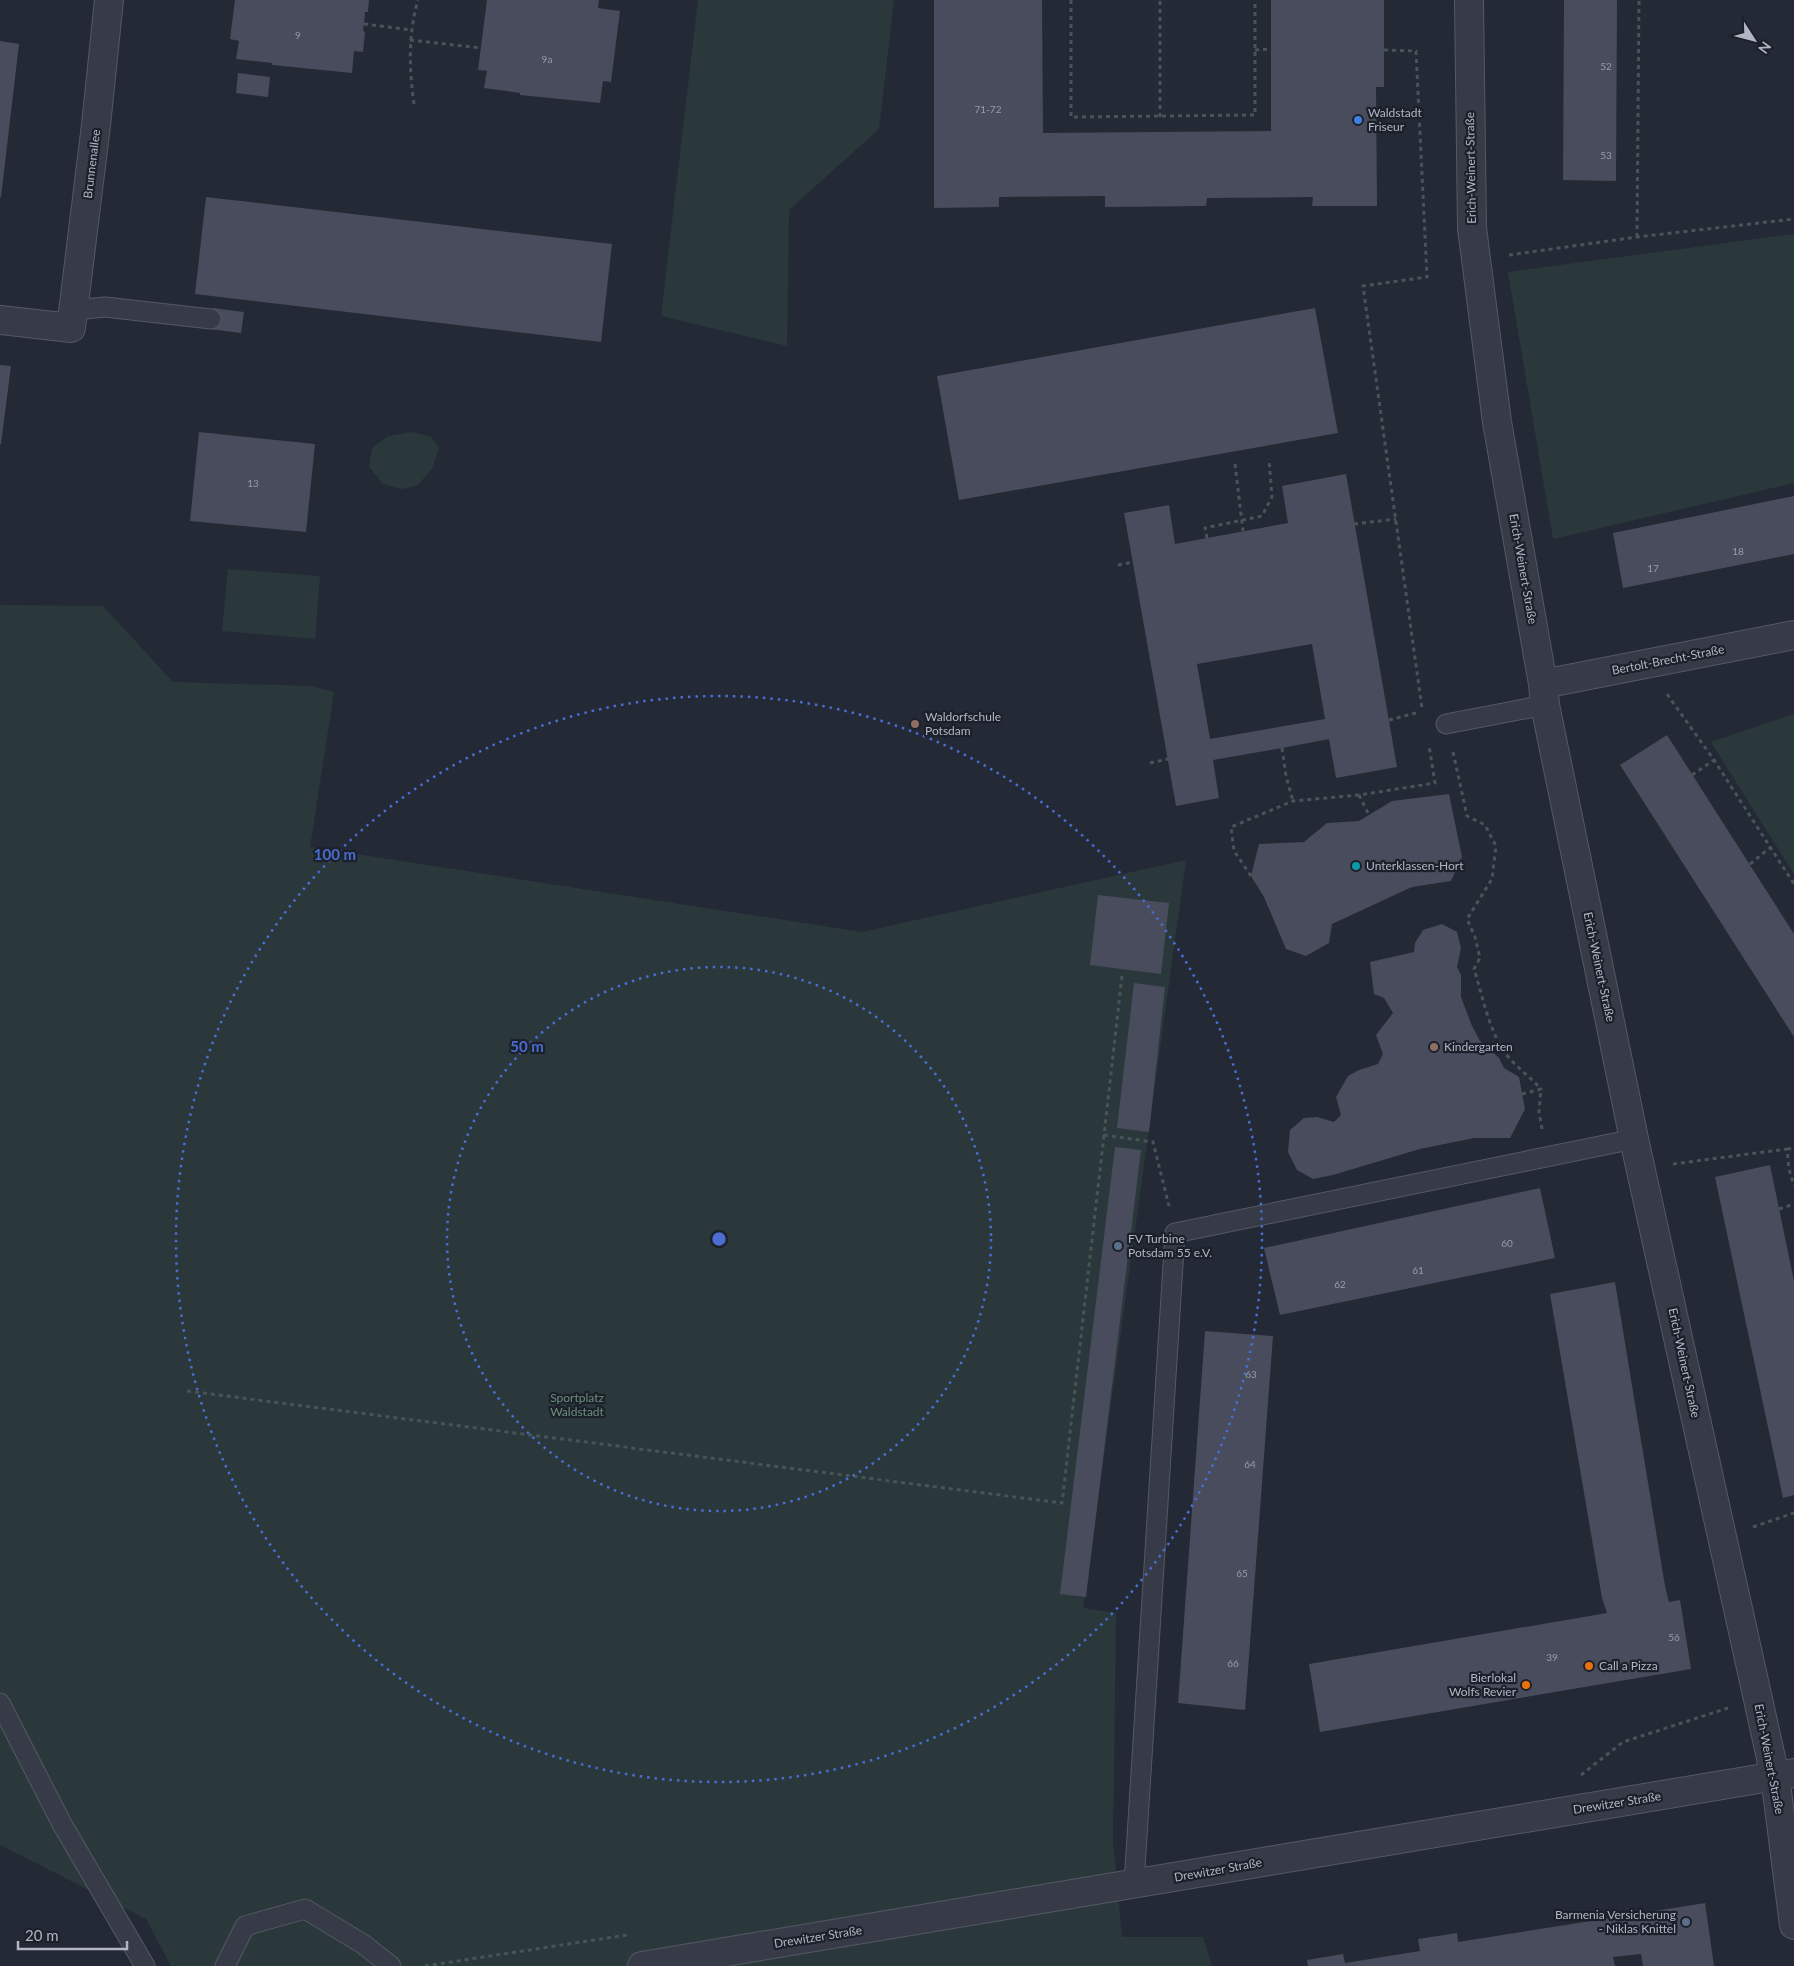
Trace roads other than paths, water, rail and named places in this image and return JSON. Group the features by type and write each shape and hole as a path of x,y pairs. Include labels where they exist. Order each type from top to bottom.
{"street":[{"name":"Brunnenallee","path":"72,319 109,0"},
{"name":"Erich-Weinert-Straße","path":"1469,0 1472,228 1497,422 1544,694 1634,1139 1758,1698 1784,1775 1794,1925"},
{"path":"0,320 72,319"},
{"name":"Bertolt-Brecht-Straße","path":"1544,694 1646,664 1794,635"},
{"name":"Drewitzer Straße","path":"642,1966 1784,1775"}],"lane":[{"path":"72,319 105,307 211,319"},
{"path":"1446,724 1544,694"},
{"path":"1134,1884 1175,1233 1634,1139"},
{"path":"0,1702 62,1824 145,1966"},
{"path":"225,1966 245,1926 305,1909 363,1944 392,1966"}],"place":[{"name":"Waldstadt Friseur","path":"1358,120"},
{"name":"Waldorfschule Potsdam","path":"915,724"},
{"name":"Unterklassen-Hort","path":"1356,866"},
{"name":"Kindergarten","path":"1434,1047"},
{"name":"FV Turbine Potsdam 55 e.V.","path":"1118,1246"},
{"name":"Call a Pizza","path":"1589,1666"},
{"name":"Bierlokal Wolfs Revier","path":"1526,1685"},
{"name":"Barmenia Versicherung - Niklas Knittel","path":"1686,1922"}],"park label":[{"name":"Sportplatz Waldstadt","path":"577,1405"}]}
